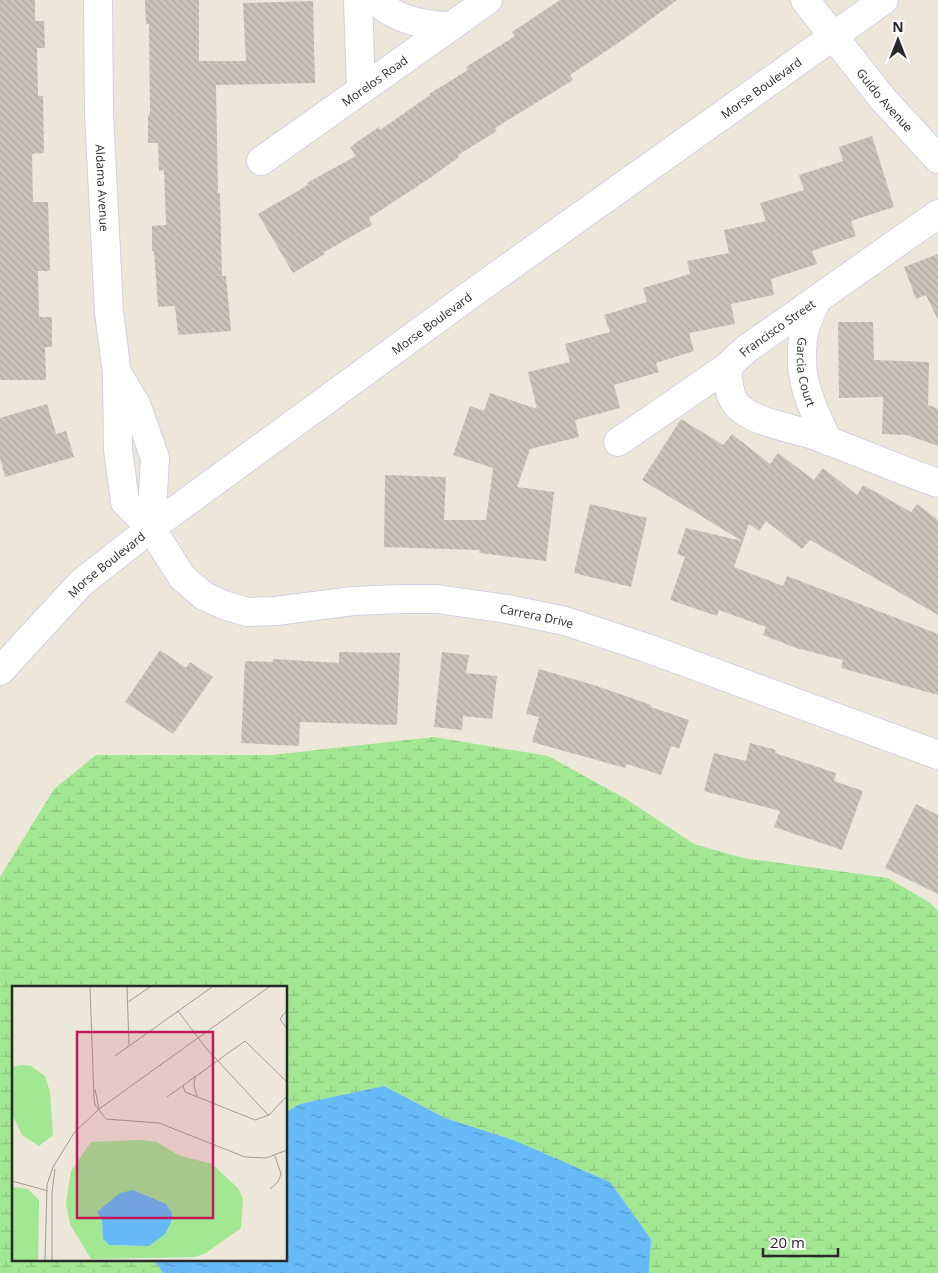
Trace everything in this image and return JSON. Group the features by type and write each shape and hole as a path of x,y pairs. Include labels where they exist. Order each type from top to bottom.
{"street":[{"name":"Aldama Avenue","path":"98,0 99,113 109,312 117,374 118,449 125,502 151,528"},
{"path":"358,0 361,90"},
{"path":"374,0 387,11 406,19 429,25 451,26"},
{"name":"Morelos Road","path":"261,161 488,0"},
{"name":"Guido Avenue","path":"805,0 882,98 938,159"},
{"name":"Morse Boulevard","path":"0,671 81,583 151,528 474,292 884,0"},
{"name":"Francisco Street","path":"618,442 727,367 745,350 938,214"},
{"name":"Garcia Court","path":"817,300 806,325 802,372 809,400 828,441"},
{"path":"727,367 731,394 736,404 746,412 828,441 938,484"},
{"name":"Aldama Avenue","path":"117,374 136,404 155,458 151,528"},
{"name":"Carrera Drive","path":"151,528 182,577 204,596 247,612 276,611 352,601 436,599 507,609 566,621 647,648 938,755"}],"green space":[{"path":"434,737 548,756 626,799 694,844 743,858 888,878 930,903 938,911 938,1273 649,1273 651,1239 610,1182 516,1141 445,1118 384,1086 300,1104 288,1111 288,986 12,986 12,1260 155,1260 163,1273 0,1273 0,877 54,789 96,755 271,755"}],"water":[{"path":"384,1086 445,1118 516,1141 610,1182 651,1239 649,1273 163,1273 155,1260 288,1260 288,1111 300,1104"}],"building":[{"path":"0,0 35,0 35,21 44,21 45,48 37,48 38,96 43,96 44,153 32,154 33,202 48,202 50,271 38,271 39,317 52,317 52,347 45,347 46,380 0,380"},
{"path":"145,0 199,0 199,61 246,61 243,3 313,1 315,83 216,85 222,276 226,276 231,331 178,335 175,306 158,307 154,251 152,251 152,226 166,225 164,170 159,171 158,143 148,143 148,115 150,115 149,24 146,24"},
{"path":"560,0 677,0 624,39 570,75 573,80 495,128 497,131 458,155 459,157 430,178 369,218 372,225 324,252 325,254 293,273 258,214 308,185 307,183 356,156 350,147 379,127 380,130 429,94 468,70 466,67 515,36 512,32"},
{"path":"872,136 894,207 851,221 856,236 812,251 817,264 771,279 774,295 731,304 735,324 689,333 694,351 656,363 659,372 614,385 620,408 575,420 579,437 530,449 517,487 554,492 546,561 479,553 480,550 384,547 385,475 446,477 444,520 486,520 493,468 453,455 470,406 484,411 490,393 537,409 528,372 570,362 565,344 610,332 604,315 647,302 643,288 690,274 687,261 729,253 724,230 766,221 760,203 804,190 799,175 843,161 839,147"},
{"path":"938,254 938,320 926,295 916,299 904,267"},
{"path":"838,322 873,322 874,360 929,362 928,405 938,409 938,446 907,435 882,434 883,397 839,398"},
{"path":"47,404 56,434 66,431 74,457 5,477 0,458 0,418"},
{"path":"681,419 723,445 732,434 770,464 778,453 814,480 823,468 857,495 863,485 911,512 917,504 938,520 938,615 810,540 802,549 766,521 759,531 749,524 734,567 783,586 787,576 938,634 938,695 841,668 843,660 796,648 763,635 766,627 719,610 717,616 670,600 685,557 677,554 686,528 742,541 642,480"},
{"path":"590,504 647,518 631,587 574,573"},
{"path":"160,650 186,668 190,662 213,677 173,734 125,702"},
{"path":"339,652 400,653 397,725 300,722 299,746 241,743 245,661 273,662 273,659 339,663"},
{"path":"442,652 469,655 466,673 497,676 492,719 463,716 462,730 434,727"},
{"path":"539,669 597,686 689,720 679,749 671,746 661,775 627,764 625,768 532,742 539,717 526,714"},
{"path":"750,743 776,750 775,753 836,773 834,781 863,791 842,850 774,827 780,811 704,791 714,753 746,761"},
{"path":"916,804 938,815 938,894 885,868"}]}
